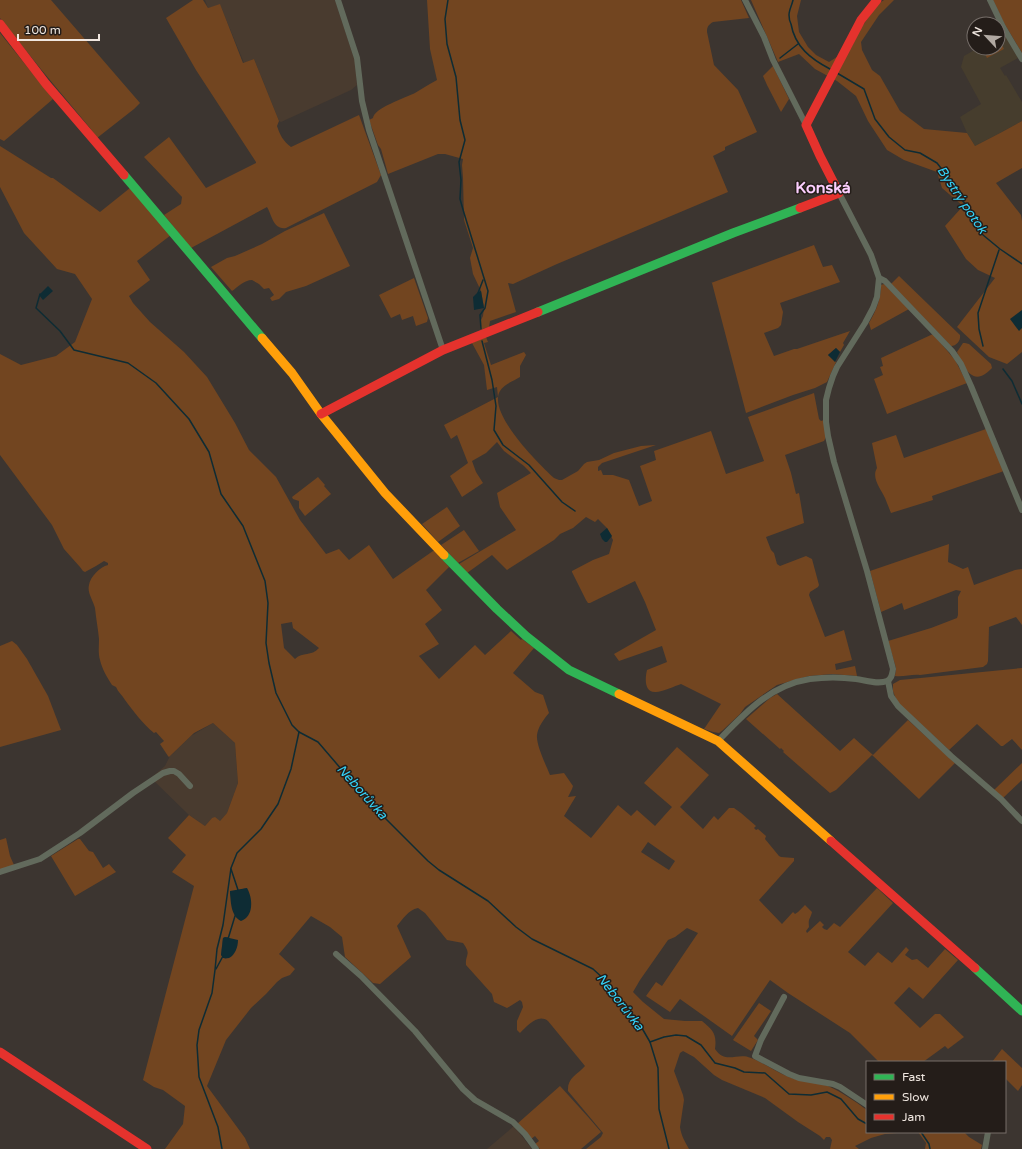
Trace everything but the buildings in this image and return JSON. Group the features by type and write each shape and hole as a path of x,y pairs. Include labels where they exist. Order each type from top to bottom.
{"street":[{"path":"338,0 357,58 362,101 369,130 443,350"},
{"path":"718,741 752,708 766,697 787,685 810,679 827,678 852,678 881,682 888,681 892,677 893,668 828,436 826,412 826,400 837,367 873,308 877,297 879,278 871,255 820,156 745,0"},
{"path":"990,0 1003,27 1022,59"},
{"path":"806,125 861,20 874,1"},
{"path":"0,24 46,84 292,373 321,414 385,493 497,609 526,636 569,670 718,741 893,895 1022,1012"},
{"path":"321,414 443,350 733,233 839,193"},
{"path":"879,278 885,281 915,312 952,351 958,360 971,386 1022,510"},
{"path":"888,681 891,696 898,706 1022,820"},
{"path":"0,872 40,859 80,833 133,793 163,773 174,771 190,786"},
{"path":"336,954 361,976 415,1031 463,1089 475,1100 513,1122 536,1149"},
{"path":"784,997 761,1040 755,1056 789,1074 840,1087 866,1104"},
{"path":"0,1052 147,1149"},
{"path":"985,1149 988,1133"}],"shaded area":[{"path":"0,0 51,0 140,103 97,138 0,18"},
{"path":"193,0 203,0 208,8 220,4 243,63 254,59 279,121 277,126 278,129 282,138 291,147 359,115 381,175 377,182 286,228 278,227 267,207 191,248 164,215 181,204 182,197 144,157 169,137 206,188 256,163 196,70 166,18"},
{"path":"205,0 335,0 355,61 357,85 351,90 281,122 279,121 254,59 244,63 220,5 208,8"},
{"path":"427,0 741,0 749,18 713,22 709,25 707,30 714,65 738,90 757,132 725,147 725,150 713,156 728,192 513,284 508,283 516,312 490,321 489,327 480,330 480,322 483,316 484,308 481,291 473,274 470,258 473,248 464,220 463,159 445,154 438,154 388,174 381,149 378,145 369,120 384,107 415,93 437,80 430,49"},
{"path":"751,0 801,0 797,16 799,32 808,47 816,55 829,62 851,48 861,28 881,2 884,0 894,0 879,15 861,42 862,50 872,70 880,76 900,111 924,129 967,133 975,146 1022,121 1022,168 996,183 1021,215 1022,221 1022,352 1007,364 989,357 957,327 995,278 978,270 966,259 945,226 963,206 942,188 937,172 904,160 887,150 868,121 856,96 837,81 815,69 799,54 778,62"},
{"path":"993,0 1022,0 1022,53 1006,26 1006,16 1001,16"},
{"path":"0,33 53,99 4,141 0,139"},
{"path":"1006,37 1018,58 1000,68 1005,76 1006,75 1022,102 1022,121 975,146 960,117 981,104 961,67 964,56 1006,56"},
{"path":"773,66 789,99 781,112 763,76"},
{"path":"0,146 53,178 100,212 130,188 171,235 137,261 150,280 129,296 133,303 150,322 184,352 207,377 235,423 249,450 276,477 300,520 326,554 339,549 349,560 369,545 393,579 433,551 435,551 449,567 426,590 442,610 425,624 439,644 419,656 439,679 475,645 485,655 511,631 521,640 522,639 534,648 513,673 535,692 543,695 549,713 542,723 537,735 540,749 550,775 564,773 573,786 568,797 576,796 564,816 591,838 618,805 631,816 637,810 655,826 672,807 644,783 677,747 709,775 680,807 703,829 714,816 718,820 729,808 734,808 756,826 754,828 756,830 758,829 766,836 765,839 779,856 794,858 794,861 759,900 782,924 793,912 795,914 805,905 812,912 809,920 809,927 806,931 807,933 820,921 824,925 822,927 827,930 834,923 840,927 877,888 893,903 848,952 865,966 878,952 892,963 906,947 909,950 905,955 912,960 917,959 928,968 945,949 958,960 923,999 909,987 894,1003 920,1028 935,1014 940,1014 964,1037 948,1049 945,1046 924,1061 878,1061 850,1033 770,980 732,1036 680,999 670,1012 646,996 656,982 662,986 698,933 687,928 675,937 668,940 633,992 664,1019 702,1021 709,1027 715,1036 715,1049 723,1056 741,1056 751,1058 789,1077 828,1086 853,1100 866,1109 866,1133 897,1133 885,1134 871,1138 855,1146 859,1149 830,1149 832,1140 830,1137 826,1137 824,1140 765,1098 722,1080 714,1075 694,1057 683,1051 680,1053 674,1071 684,1100 680,1127 683,1138 689,1149 586,1149 601,1137 603,1133 568,1091 569,1083 573,1077 585,1066 548,1021 544,1019 537,1019 520,1033 517,1030 517,1021 523,1007 522,1002 520,1000 507,1008 494,1002 492,994 466,965 468,952 463,943 447,940 425,913 418,908 409,913 397,926 411,957 380,984 373,983 345,957 342,937 330,927 311,916 279,954 295,969 290,975 277,982 251,1008 226,1040 207,1086 245,1138 250,1149 165,1149 183,1124 185,1106 163,1090 154,1087 143,1080 194,886 172,872 186,855 168,838 189,815 205,826 212,818 215,817 220,821 227,813 238,783 235,743 213,723 194,733 169,757 168,756 160,744 164,741 156,732 154,733 142,721 116,687 112,685 101,663 95,608 89,594 89,588 93,576 108,565 108,563 104,561 85,572 83,571 64,549 52,525 0,455 0,354 21,365 56,356 75,342 92,299 75,274 57,269 24,233 0,187","holes":["292,622 293,628 319,648 316,651 301,655 295,659 284,648 281,624","648,842 675,861 669,870 641,852","247,888 235,917 230,892","229,937 229,958 225,959 221,955 223,938"]},
{"path":"324,213 350,266 306,286 286,292 279,299 272,301 270,298 274,295 269,288 264,289 252,280 244,282 232,291 211,267 227,258 262,244 285,231"},
{"path":"814,245 823,267 832,265 840,282 780,303 783,312 781,325 778,328 764,333 774,356 850,331 840,352 836,348 828,355 836,362 827,382 815,388 746,413 711,283"},
{"path":"899,276 960,335 960,339 956,344 951,346 891,284"},
{"path":"414,278 428,318 427,322 416,326 413,316 402,320 400,314 391,318 379,295"},
{"path":"884,284 909,309 871,330 869,323 878,305 881,285"},
{"path":"933,334 955,360 967,383 887,414 874,379 883,375 880,367 883,366 881,358"},
{"path":"486,337 488,342 484,343 491,365 524,352 526,355 520,366 520,377 500,391 498,400 501,412 507,425 516,438 537,462 554,478 562,480 578,471 587,462 599,460 614,453 641,446 656,445 602,463 598,467 598,471 601,470 603,475 613,475 629,480 639,506 652,501 640,466 656,460 654,451 711,431 726,474 764,461 748,417 814,393 819,419 821,421 824,420 826,437 824,441 785,455 796,494 799,493 804,523 766,537 771,550 774,553 777,564 780,566 806,556 812,559 819,585 810,592 809,595 825,637 844,630 852,660 835,664 836,670 855,666 857,676 832,674 809,676 777,685 745,707 740,714 719,733 713,732 704,729 721,704 681,684 659,692 652,692 647,688 647,670 667,662 662,646 619,661 614,654 656,630 635,581 590,603 586,600 572,571 593,560 609,554 613,540 607,528 598,519 595,522 586,517 573,528 560,534 554,540 507,570 492,555 467,573 459,564 516,530 500,507 497,493 531,473 504,451 497,442 486,453 472,461 476,472 483,483 462,497 450,476 468,463 457,435 451,439 444,425 498,397 497,387 487,390 484,365 472,343"},
{"path":"963,343 969,344 991,364 992,368 980,376 975,376 967,371 957,352"},
{"path":"986,429 1004,471 932,496 933,500 891,513 876,480 875,472 877,468 872,443 896,435 904,458"},
{"path":"318,477 331,494 305,516 299,508 299,501 293,499 292,497"},
{"path":"447,507 460,526 438,542 422,524"},
{"path":"464,530 479,551 458,563 441,545"},
{"path":"949,544 948,562 963,569 968,567 974,585 1015,570 1022,569 1022,625 1016,617 989,627 988,661 983,667 920,675 895,676 896,668 888,641 931,628 957,618 958,597 961,591 956,590 904,610 902,603 881,612 870,571"},
{"path":"12,641 17,645 27,659 48,696 61,730 0,747 0,646"},
{"path":"1022,668 1022,750 1012,739 1001,746 977,724 949,750 897,702 893,691 893,684 900,680"},
{"path":"777,694 840,751 854,738 873,755 908,720 955,763 919,799 872,755 836,790 830,793 783,752 784,751 781,748 780,749 746,719 770,698"},
{"path":"213,723 235,743 238,783 227,813 220,821 212,818 205,826 189,815 151,778 165,766 170,756 191,736"},
{"path":"1022,763 1022,780 1003,798 994,790"},
{"path":"6,838 10,856 14,865 0,870 0,840"},
{"path":"80,839 89,851 93,852 103,868 109,864 116,872 75,896 51,856"},
{"path":"759,1003 771,1011 754,1036 758,1040 751,1051 733,1040"},
{"path":"1002,1049 1022,1068 1022,1085 1018,1091 1006,1079 1006,1061 993,1061"},
{"path":"560,1086 601,1132 581,1149 540,1149 535,1144 539,1141 535,1136 531,1139 517,1124"},
{"path":"514,1126 532,1149 487,1149"},
{"path":"919,1133 965,1133 982,1145 981,1149 925,1149 926,1143"}],"water":[{"path":"48,286 53,291 43,300 39,295"},
{"path":"481,291 484,308 474,310 473,297"},
{"path":"1022,310 1022,328 1019,331 1010,319"},
{"path":"836,348 840,352 835,362 828,355"},
{"path":"607,528 612,536 607,542 605,542 600,534"},
{"path":"247,888 251,907 248,916 241,921 233,913 230,891"},
{"path":"225,937 238,940 236,950 229,958 223,958 221,955 223,938"}],"waterway":[{"path":"448,0 445,19 447,44 456,77 460,120 465,140 459,162 461,180 460,199 488,291 485,308 480,315 481,329"},
{"name":"Bystrý potok","path":"793,0 789,11 789,16 796,39 800,46 810,56 830,69"},
{"path":"780,58 798,44"},
{"name":"Bystrý potok","path":"837,73 864,89 875,119 889,137 905,150 920,153 937,163 944,172 949,186 971,210 983,235 1022,264"},
{"path":"983,346 979,329 978,313 999,250"},
{"path":"478,293 483,280"},
{"name":"Neborůvka","path":"40,294 36,308 60,331 74,350 128,363 156,383 189,419 209,452 221,494 243,526 265,581 268,603 266,643 269,663 276,693 292,725 299,732 318,742 372,805 439,870 488,901 516,927 532,939 593,969 605,980 624,1003 639,1023 650,1042 664,1037 676,1035 686,1036 701,1045 715,1063 744,1072 765,1073 789,1094 811,1095 827,1092 841,1099 858,1119 866,1123"},
{"path":"482,341 492,380 496,406 494,430 503,445 529,465 562,502 575,511"},
{"path":"1003,369 1012,381 1022,404"},
{"path":"222,1149 218,1127 199,1077 197,1045 199,1030 212,993 217,949 223,925 231,868 237,853 261,829 278,804 291,769 299,732"},
{"path":"231,869 238,890"},
{"path":"228,939 235,916"},
{"path":"216,969 223,956"},
{"path":"650,1042 658,1068 659,1109 669,1149"},
{"name":"Neborůvka","path":"922,1133 929,1144 930,1149"}],"traffic: fast":[{"path":"124,175 262,338"},
{"path":"538,312 733,233 800,208"},
{"path":"444,555 526,636 569,670 619,694"},
{"path":"975,968 1022,1011"}],"traffic: slow":[{"path":"262,338 292,373 321,414 385,493 444,555"},
{"path":"619,694 718,741 831,841"}],"traffic: jam":[{"path":"800,208 839,193 806,125 861,20 877,0"},
{"path":"0,24 46,84 124,175"},
{"path":"321,414 443,350 538,312"},
{"path":"831,841 975,968"},
{"path":"0,1052 147,1149"}],"district":[{"name":"Konská","path":"823,188"}]}
